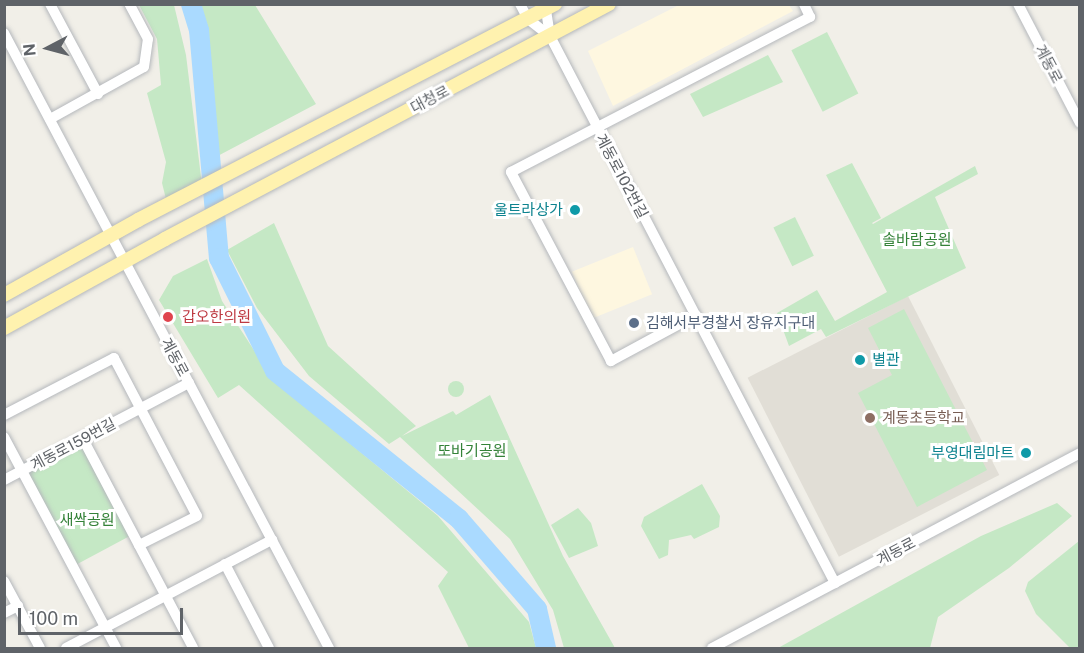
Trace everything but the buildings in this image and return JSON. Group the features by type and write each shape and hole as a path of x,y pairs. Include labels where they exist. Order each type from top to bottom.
{"main road":[{"name":"대청로","path":"125,262 252,192 609,4"},
{"name":"대청로","path":"111,235 549,6"},
{"path":"4,295 111,235"},
{"path":"4,328 125,262"}],"street":[{"path":"50,4 98,94"},
{"path":"50,119 144,67 148,39 129,4"},
{"path":"520,4 528,19 550,36"},
{"path":"696,315 611,361 511,172 810,17 804,4"},
{"name":"계동로","path":"1018,4 1080,123"},
{"path":"549,6 550,36"},
{"name":"계동로","path":"4,33 329,648"},
{"name":"계동로102번길","path":"550,36 836,583"},
{"path":"4,416 114,358 197,516 139,545"},
{"name":"계동로159번길","path":"4,480 189,383"},
{"path":"4,437 116,648"},
{"path":"83,439 193,648"},
{"name":"계동로","path":"712,648 1080,453"},
{"path":"66,648 272,540"},
{"path":"225,564 269,648"},
{"path":"4,581 40,648"},
{"path":"4,613 18,606"}],"shaded area":[{"path":"679,5 789,5 793,11 613,106 588,51"},
{"path":"633,247 652,294 591,319 572,272"},
{"name":"계동초등학교","path":"908,296 999,475 839,557 748,378"}],"green space":[{"path":"139,5 174,5 186,55 202,185 167,203 162,183 166,162 147,93 161,85 157,39"},
{"path":"200,5 255,5 316,104 212,159 211,89"},
{"path":"827,32 858,93 823,112 791,50"},
{"path":"768,55 783,82 703,117 690,94"},
{"name":"솔바람공원","path":"852,163 881,218 873,224 975,166 978,174 935,197 966,268 826,337 821,329 789,346 777,313 817,290 835,321 887,292 826,175"},
{"path":"795,217 814,256 792,266 773,228"},
{"name":"또바기공원","path":"274,223 328,346 416,426 402,436 453,411 456,415 490,395 563,556 615,648 564,648 553,610 510,539 400,437 389,444 309,376 257,308 227,250"},
{"path":"207,259 222,301 274,381 438,516 529,622 536,648 469,648 438,586 448,572 239,385 218,398 159,300 173,276"},
{"path":"904,309 987,470 917,507 858,393 892,375 868,328"},
{"path":"456,381 462,383 464,389 462,395 456,397 450,395 448,389 450,383"},
{"name":"새싹공원","path":"81,442 131,536 77,564 27,471"},
{"path":"702,484 720,516 719,527 694,539 691,535 669,540 668,555 659,559 641,526 644,517"},
{"path":"1057,503 1072,516 1009,568 938,617 930,648 778,648 981,536"},
{"path":"578,508 591,523 598,546 569,558 551,525"},
{"path":"1079,541 1079,648 1070,648 1036,614 1025,591 1028,582"}],"waterway":[{"path":"191,4 199,30 219,258 275,371 459,519 537,609 546,648"}],"place":[{"name":"울트라상가","path":"575,210"},
{"name":"갑오한의원","path":"168,317"},
{"name":"김해서부경찰서 장유지구대","path":"634,323"},
{"name":"별관","path":"860,360"},
{"name":"계동초등학교","path":"870,418"},
{"name":"부영대림마트","path":"1026,453"}]}
